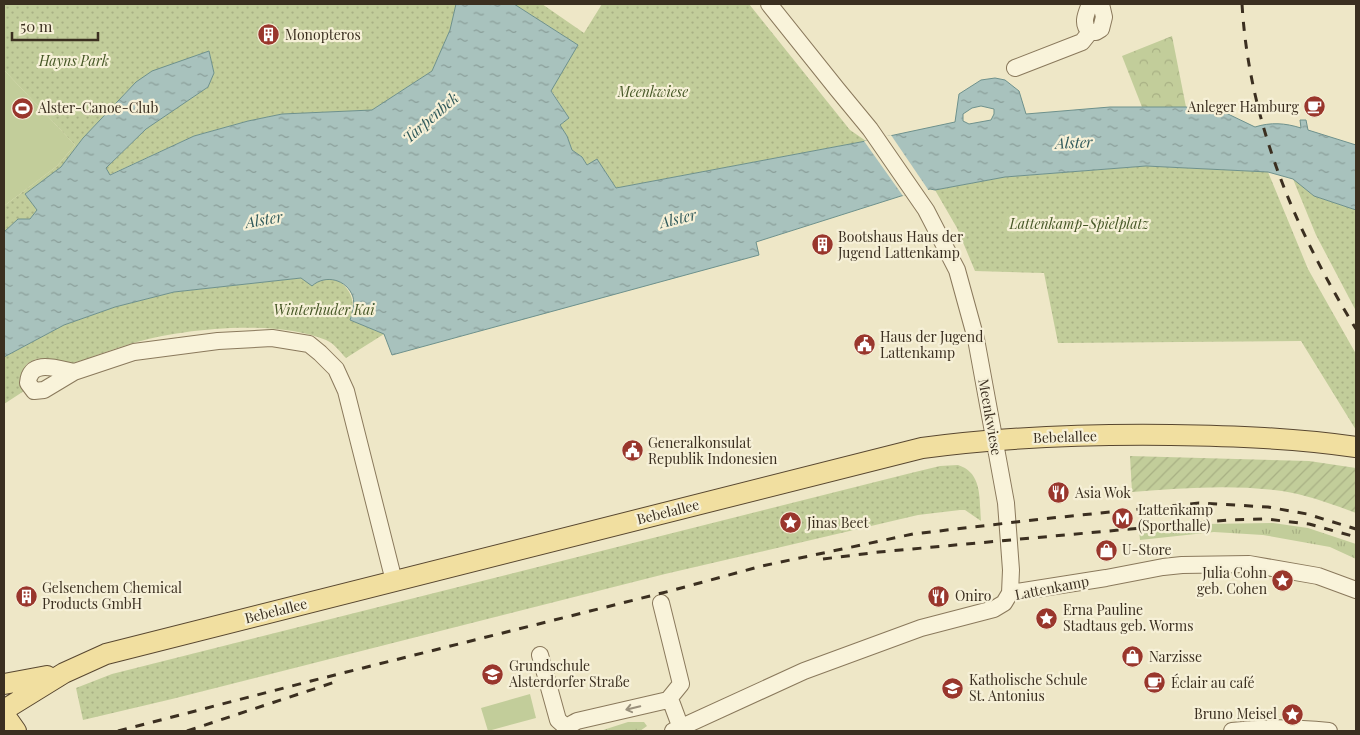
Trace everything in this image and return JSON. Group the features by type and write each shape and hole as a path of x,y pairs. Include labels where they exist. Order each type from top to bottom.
{"main road":[{"name":"Bebelallee","path":"4,710 64,673 106,654 922,448 962,442 1113,435 1263,437 1310,440 1356,447"},
{"path":"4,684 64,673"},
{"path":"4,714 16,731"}],"street":[{"name":"Meenkwiese","path":"769,4 877,138 935,225 957,270 976,339 1006,503 1011,570 1010,593"},
{"path":"1090,4 1084,22 1090,32 1096,32 1104,24 1100,4"},
{"path":"1014,68 1082,42 1090,32"},
{"path":"74,372 134,352 218,341 272,338 309,344 336,369 346,391 394,581"},
{"name":"Lattenkamp","path":"668,700 672,704 679,730 804,670 921,628 994,609 1004,603 1010,593 1164,567 1249,564 1318,576 1356,590"},
{"path":"540,654 558,720 567,730 577,722 668,700 681,684 661,603"},
{"path":"1232,731 1247,729 1313,729 1329,731"}],"green space":[{"name":"Hayns Park","path":"4,4 456,4 450,30 432,71 372,110 282,114 248,121 194,136 109,175 106,168 146,129 208,87 214,73 209,51 136,82 83,138 61,167 25,194 37,210 30,219 18,219 4,232 4,206 57,166 75,145 4,70"},
{"name":"Meenkwiese","path":"514,4 542,4 584,33 602,4 749,4 850,130 866,141 616,188 597,159 587,165 582,157 572,150 567,136 560,125 569,118 551,90 578,45"},
{"path":"1172,36 1186,107 1142,107 1122,56"},
{"name":"Alster-Canoe-Club","path":"4,70 75,145 57,166 4,206"},
{"name":"Lattenkamp-Spielplatz","path":"1146,166 1268,172 1308,269 1356,354 1356,430 1301,341 1058,343 1044,273 975,271 957,228 935,190 1005,177"},
{"path":"1293,179 1314,196 1356,210 1356,311 1316,235"},
{"path":"1029,212 1032,230 1005,235 1001,217"},
{"name":"Winterhuder Kai","path":"301,278 312,285 318,280 338,280 347,288 352,297 353,308 350,320 384,334 346,358 329,341 305,333 255,328 228,328 151,338 65,366 37,359 26,365 23,371 24,391 4,404 4,357 64,325 115,307 174,292"},
{"path":"1130,456 1309,461 1356,468 1356,513 1301,495 1263,489 1207,487 1132,492"},
{"path":"958,465 972,474 976,480 981,521 965,510 918,515 665,574 83,720 76,688 112,674 911,473 940,466"},
{"path":"1273,523 1308,528 1356,544 1356,559 1330,547 1263,535 1214,532 1140,540 1139,531 1204,524"},
{"path":"530,694 536,718 488,731 481,708"},
{"path":"628,722 644,722 647,726 640,731 600,731"}],"water":[{"path":"456,4 514,4 578,45 551,91 569,118 560,125 567,136 572,150 582,157 587,165 597,159 616,188 866,141 955,122 959,94 981,80 995,78 1005,80 1019,91 1026,114 1110,107 1186,107 1228,114 1255,127 1278,124 1301,128 1300,120 1306,120 1308,130 1356,145 1356,210 1314,196 1293,179 1268,172 1146,166 1005,177 935,190 930,189 901,196 756,242 759,255 392,355 384,334 350,320 354,300 346,286 341,282 329,279 317,282 312,286 301,278 174,292 115,307 64,325 4,357 4,232 18,219 30,219 37,210 25,194 61,167 83,138 136,82 152,71 209,51 214,73 208,87 146,129 106,168 110,175 194,136 248,121 282,114 372,110 432,71 450,30","holes":["981,106 994,109 991,120 969,124 963,121 963,114 972,108"]}],"pier":[{"path":"891,135 929,191 903,196 864,141"}],"railway":[{"path":"1242,4 1246,48 1254,91 1265,133 1279,174 1313,253 1356,329"},
{"path":"118,731 762,566 913,534 1199,503 1268,507 1307,514 1356,529"},
{"path":"823,559 879,552 1229,520 1266,519 1309,524 1356,537"},
{"path":"187,731 338,681"}],"place":[{"name":"Monopteros","path":"269,35"},
{"name":"Anleger Hamburg","path":"1315,107"},
{"name":"Alster-Canoe-Club","path":"22,108"},
{"name":"Bootshaus Haus der Jugend Lattenkamp","path":"822,245"},
{"name":"Haus der Jugend Lattenkamp","path":"864,345"},
{"name":"Generalkonsulat Republik Indonesien","path":"632,451"},
{"name":"Asia Wok","path":"1059,493"},
{"name":"Lattenkamp (Sporthalle)","path":"1122,518"},
{"name":"Jinas Beet","path":"791,523"},
{"name":"U-Store","path":"1106,550"},
{"name":"Julia Cohn geb. Cohen","path":"1283,581"},
{"name":"Gelsenchem Chemical Products GmbH","path":"26,596"},
{"name":"Oniro","path":"939,596"},
{"name":"Erna Pauline Stadtaus geb. Worms","path":"1047,618"},
{"name":"Narzisse","path":"1133,657"},
{"name":"Grundschule Alsterdorfer Straße","path":"493,674"},
{"name":"Éclair au café","path":"1155,683"},
{"name":"Katholische Schule St. Antonius","path":"953,688"},
{"name":"Bruno Meisel","path":"1293,714"}],"water label":[{"name":"Tarpenbek","path":"431,118"},
{"name":"Alster","path":"1074,143"},
{"name":"Alster","path":"678,219"},
{"name":"Alster","path":"264,220"}]}
